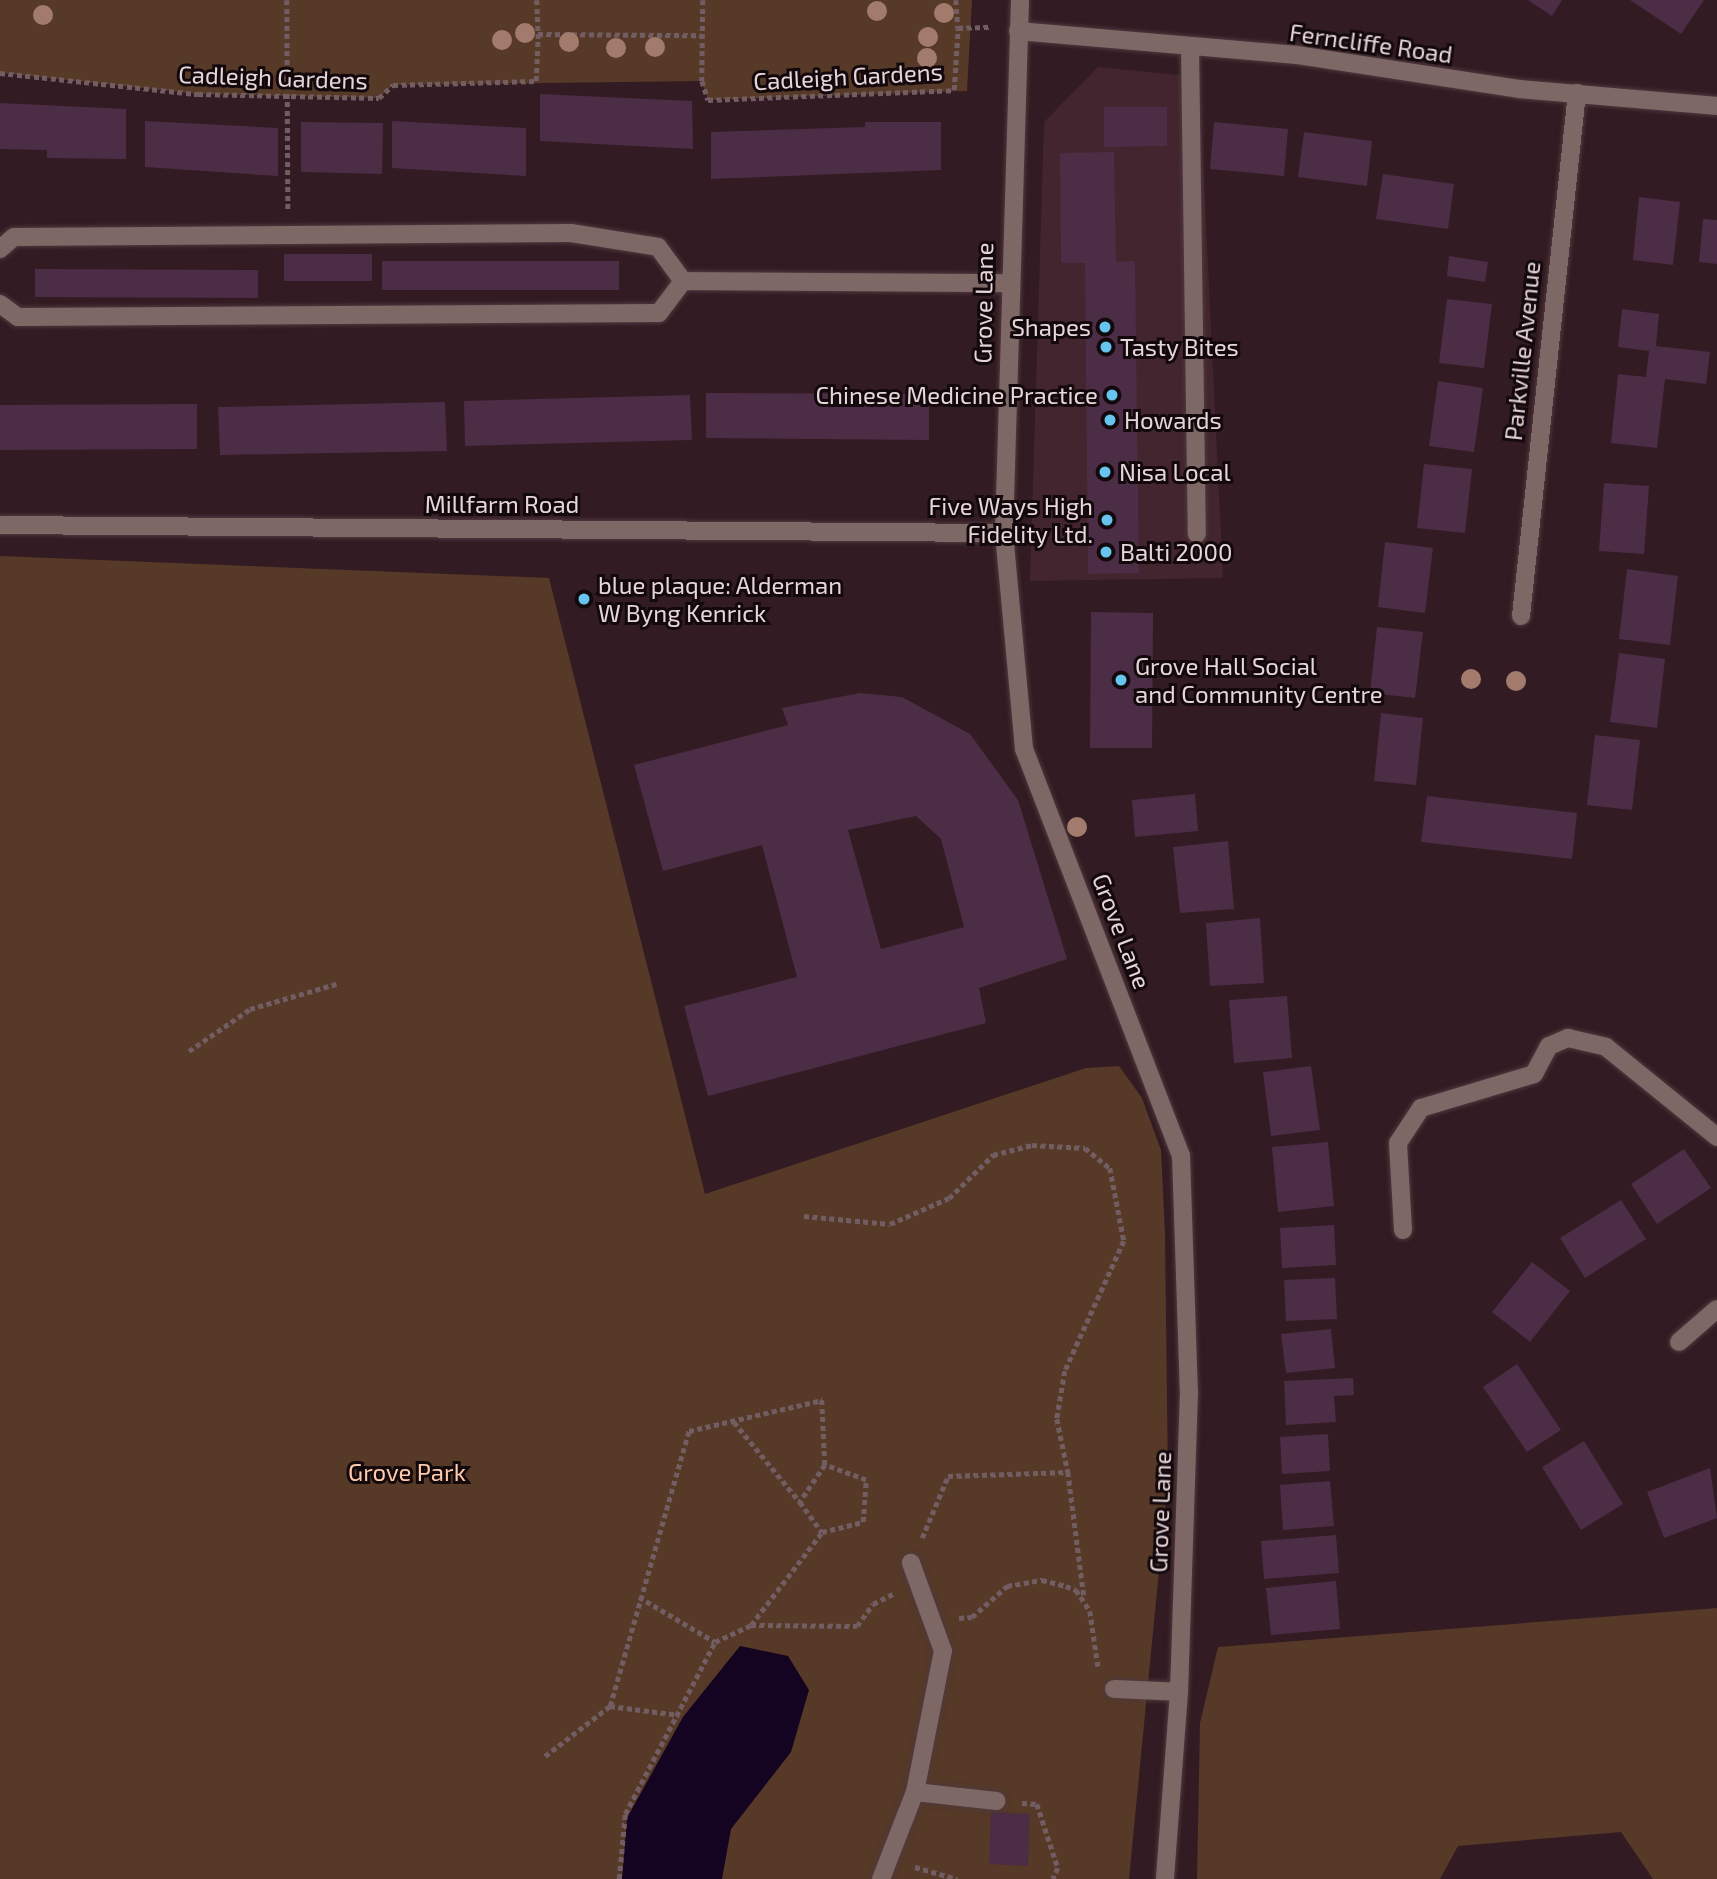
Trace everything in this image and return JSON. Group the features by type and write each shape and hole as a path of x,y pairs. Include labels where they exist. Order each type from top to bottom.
{"street":[{"name":"Grove Lane","path":"1020,0 1007,283 1004,533 1024,749 1181,1155 1189,1391 1179,1692 1164,1879"},
{"name":"Ferncliffe Road","path":"1019,28 1577,93 1717,106"},
{"path":"1190,47 1197,534"},
{"name":"Parkville Avenue","path":"1521,616 1577,93"},
{"path":"0,249 14,236 288,237 571,233 658,247 683,281"},
{"path":"683,281 1007,283"},
{"path":"0,304 18,317 659,313 683,281"},
{"name":"Millfarm Road","path":"0,525 1004,533"},
{"path":"1403,1230 1398,1143 1421,1108 1437,1098 1525,1079 1549,1046 1568,1038 1606,1047 1717,1137"},
{"path":"1679,1342 1717,1310"},
{"path":"881,1873 915,1793 943,1651 911,1563"},
{"path":"1114,1689 1179,1692"},
{"path":"915,1793 997,1801"}],"path":[{"path":"287,0 288,237"},
{"name":"Cadleigh Gardens","path":"0,73 198,94 379,98 393,85 536,81 537,0"},
{"name":"Cadleigh Gardens","path":"703,0 701,35 708,100 954,90 958,28 956,0"},
{"name":"Cadleigh Gardens","path":"958,28 1019,28"},
{"path":"538,34 701,35"},
{"path":"190,1051 250,1009 336,984"},
{"path":"804,1216 890,1224 949,1198 993,1155 1032,1145 1085,1148 1110,1168 1124,1241 1065,1371 1057,1419 1068,1472 1084,1598 1099,1674 1114,1689"},
{"path":"544,1756 610,1706 639,1597 689,1432 822,1400 825,1465 800,1502"},
{"path":"734,1422 822,1532"},
{"path":"751,1625 822,1532 863,1522 866,1480 825,1465"},
{"path":"911,1563 948,1476 1068,1472"},
{"path":"619,1879 625,1814 715,1642 751,1625 857,1626 890,1594 949,1618 972,1617 1007,1586 1042,1580 1084,1598"},
{"path":"639,1597 715,1642"},
{"path":"610,1706 679,1715"},
{"path":"997,1801 1037,1804 1058,1868 1053,1879"},
{"path":"881,1873 933,1867 957,1879"}],"shaded area":[{"path":"1098,67 1199,77 1223,578 1030,581 1044,122"},
{"path":"740,1646 788,1656 809,1690 791,1752 731,1829 722,1879 622,1879 627,1818 683,1717"}],"green space":[{"path":"0,0 972,0 967,91 708,100 701,81 393,85 379,98 198,94 0,73"},
{"name":"Grove Park","path":"0,556 549,578 705,1194 1086,1068 1119,1066 1142,1098 1161,1150 1165,1234 1168,1478 1129,1879 0,1879"},
{"path":"1717,1608 1717,1879 1653,1879 1621,1832 1458,1846 1440,1879 1197,1879 1200,1723 1218,1647"}],"building":[{"path":"1528,0 1562,0 1552,16"},
{"path":"1630,0 1704,0 1681,34"},
{"path":"540,94 692,101 693,149 540,141"},
{"path":"0,103 126,109 126,159 47,158 47,150 0,149"},
{"path":"1104,107 1167,107 1167,146 1104,147"},
{"path":"145,121 278,128 278,176 145,167"},
{"path":"392,121 526,128 526,176 392,168"},
{"path":"301,122 383,123 382,174 301,172"},
{"path":"865,122 941,122 941,170 711,179 711,132 865,127"},
{"path":"1214,122 1288,129 1284,176 1210,169"},
{"path":"1304,132 1372,141 1367,186 1298,177"},
{"path":"1114,152 1116,262 1135,261 1139,573 1088,574 1085,263 1061,263 1060,153"},
{"path":"1383,174 1454,184 1448,229 1376,219"},
{"path":"1639,197 1680,202 1673,265 1633,260"},
{"path":"1703,219 1717,220 1717,264 1699,262"},
{"path":"284,254 372,254 372,281 284,281"},
{"path":"1449,256 1488,262 1485,282 1447,276"},
{"path":"382,261 619,261 619,290 382,290"},
{"path":"35,269 258,270 258,298 35,297"},
{"path":"1447,299 1492,304 1484,368 1439,363"},
{"path":"1622,309 1659,314 1656,346 1710,352 1706,384 1665,379 1657,448 1611,443 1618,374 1646,377 1649,351 1618,347"},
{"path":"1438,381 1483,388 1474,452 1429,446"},
{"path":"706,393 929,394 929,440 706,438"},
{"path":"690,395 692,440 465,446 464,401"},
{"path":"445,402 447,451 220,455 218,407"},
{"path":"197,404 197,449 0,450 0,405"},
{"path":"1424,464 1472,469 1465,533 1417,528"},
{"path":"1604,483 1649,486 1644,554 1599,551"},
{"path":"1385,542 1433,548 1425,613 1378,607"},
{"path":"1627,569 1678,576 1670,645 1619,639"},
{"name":"Grove Hall Social and Community Centre","path":"1091,612 1153,613 1152,748 1090,748"},
{"path":"1377,627 1423,632 1415,698 1370,693"},
{"path":"1619,653 1665,659 1657,728 1610,722"},
{"path":"860,693 902,697 970,734 1018,800 1067,959 979,988 986,1023 708,1096 684,1006 797,977 762,845 663,871 634,765 788,725 782,708","holes":["916,816 941,839 964,927 881,949 848,830"]},
{"path":"1381,713 1423,718 1416,785 1374,781"},
{"path":"1595,735 1640,740 1632,810 1587,805"},
{"path":"1195,794 1198,831 1135,837 1132,800"},
{"path":"1427,796 1577,813 1572,859 1421,842"},
{"path":"1228,841 1234,909 1180,913 1173,847"},
{"path":"1260,918 1264,983 1210,986 1206,923"},
{"path":"1287,996 1292,1058 1234,1063 1229,1000"},
{"path":"1311,1066 1320,1130 1271,1136 1263,1072"},
{"path":"1328,1142 1334,1206 1278,1212 1272,1147"},
{"path":"1684,1149 1711,1188 1657,1224 1631,1184"},
{"path":"1621,1200 1646,1239 1585,1278 1560,1238"},
{"path":"1334,1225 1336,1265 1282,1268 1280,1228"},
{"path":"1532,1262 1570,1291 1530,1342 1492,1312"},
{"path":"1335,1278 1337,1319 1286,1321 1284,1280"},
{"path":"1331,1329 1335,1368 1286,1373 1281,1334"},
{"path":"1517,1364 1561,1430 1527,1452 1483,1387"},
{"path":"1353,1378 1354,1395 1334,1396 1336,1422 1286,1425 1284,1381"},
{"path":"1328,1434 1330,1471 1282,1474 1280,1437"},
{"path":"1584,1441 1623,1504 1581,1530 1542,1467"},
{"path":"1710,1468 1717,1518 1664,1538 1647,1492"},
{"path":"1330,1481 1334,1526 1283,1530 1280,1485"},
{"path":"1336,1535 1339,1573 1264,1579 1261,1541"},
{"path":"1336,1581 1340,1629 1271,1635 1266,1588"},
{"path":"991,1812 1030,1814 1028,1866 989,1864"}],"place":[{"name":"Shapes","path":"1105,327"},
{"name":"Tasty Bites","path":"1106,347"},
{"name":"Chinese Medicine Practice","path":"1112,395"},
{"name":"Howards","path":"1110,420"},
{"name":"Nisa Local","path":"1105,472"},
{"name":"Five Ways High Fidelity Ltd.","path":"1107,520"},
{"name":"Balti 2000","path":"1106,552"},
{"name":"blue plaque: Alderman W Byng Kenrick","path":"584,599"},
{"name":"Grove Hall Social and Community Centre","path":"1121,680"}]}
